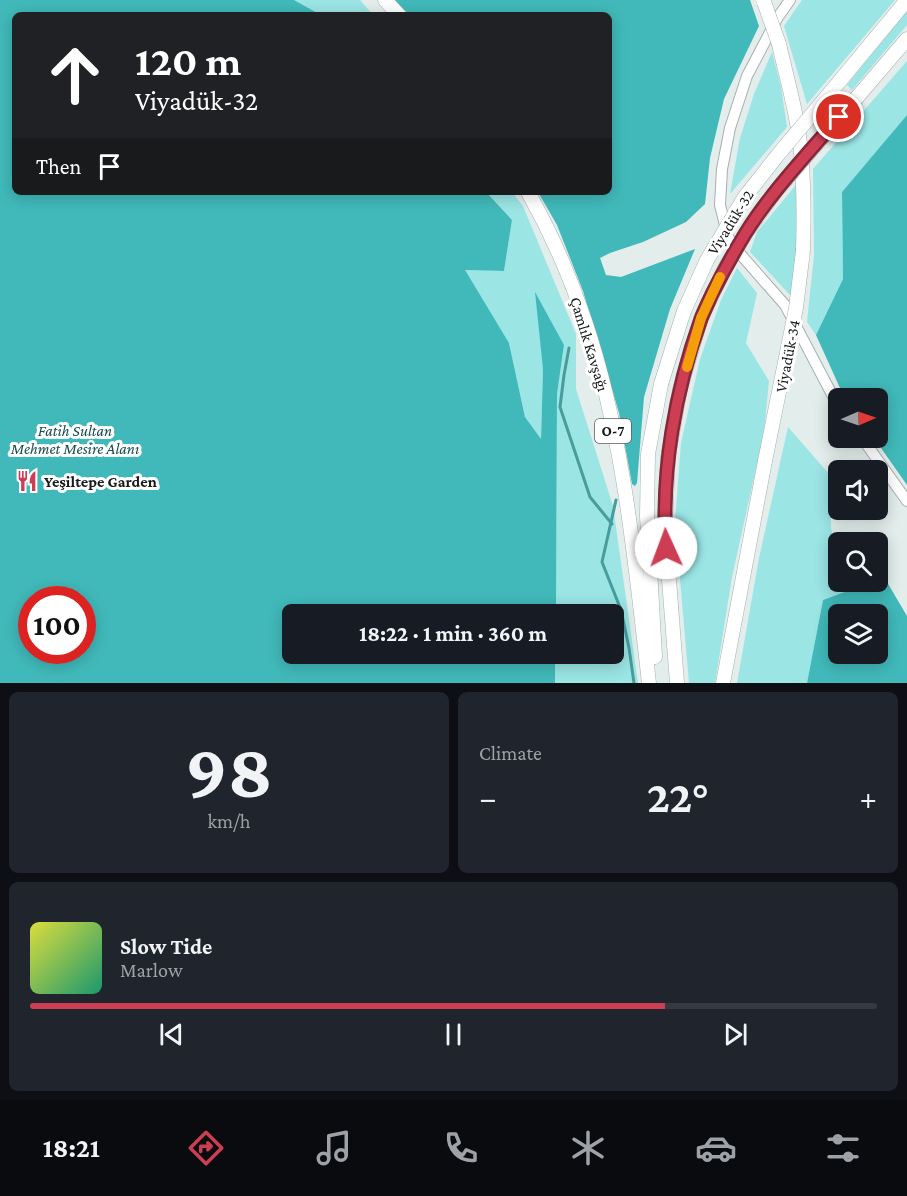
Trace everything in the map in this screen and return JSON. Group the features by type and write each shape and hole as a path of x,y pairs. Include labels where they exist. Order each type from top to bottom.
{"highway":[{"path":"385,0 396,12"},
{"name":"Viyadük-32","path":"656,683 646,516 648,454 661,384 684,311 707,260 744,198 907,0"},
{"name":"Viyadük-34","path":"723,683 796,308 803,250 804,207 801,151 779,44 764,1"},
{"name":"Viyadük-32","path":"677,683 665,528 668,457 680,389 701,318 725,268 746,233 776,191 907,39"},
{"name":"Çamlık Kavşağı","path":"530,195 567,273 600,373 623,481 635,554 649,683"}],"main road":[{"path":"790,0 778,16 747,76 730,128 722,169 720,205 728,237 785,305 829,388"},
{"path":"869,448 907,501"}],"shaded area":[{"path":"294,0 360,0 370,12 316,12"},
{"path":"802,0 895,0 807,104 784,26"},
{"path":"907,10 907,25 852,90 847,85"},
{"path":"772,52 781,87 787,127 730,194 740,138 754,94"},
{"path":"907,61 907,115 842,192 843,279 816,335 807,322 814,255 813,169"},
{"path":"796,185 796,254 791,296 750,252 757,232"},
{"path":"489,195 514,195 523,206 576,334 576,389 613,506 638,683 555,683 555,664 624,664 624,604 556,604 557,394 564,345 543,369 541,440 525,417 509,343 464,270 504,271 512,220"},
{"path":"737,268 757,293 746,343 769,381 764,432 732,577 715,683 689,683 675,521 681,443 700,359 721,300"},
{"path":"788,427 828,473 828,520 831,520 832,532 828,532 828,592 844,592 823,600 807,683 737,683 759,558"}],"green space":[{"name":"Fatih Sultan Mehmet Mesire Alanı","path":"0,0 294,0 316,12 12,12 12,195 489,195 512,220 504,271 465,270 509,343 525,417 541,439 543,369 535,292 564,345 557,394 556,604 282,604 282,664 555,664 555,683 0,683"},
{"path":"393,0 750,0 759,26 724,99 710,158 705,204 686,222 643,242 600,258 606,275 621,277 695,249 670,309 644,397 635,486 632,484 619,413 583,291 557,225 540,195 612,195 612,12 407,12"},
{"path":"907,115 907,485 881,448 888,448 888,388 840,388 816,335 843,279 842,192"},
{"path":"888,584 907,616 907,683 807,683 823,600 844,592 888,592"}],"waterway":[{"path":"569,348 560,407 590,497 612,524"},
{"path":"616,500 602,562 621,610 634,683"}],"slow traffic":[{"path":"687,367 701,318 720,277"}],"place":[{"name":"Yeşiltepe Garden","path":"27,481"}],"route":[{"path":"666,548 668,457 680,389 701,318 725,268 746,233 776,191 839,117"}]}
